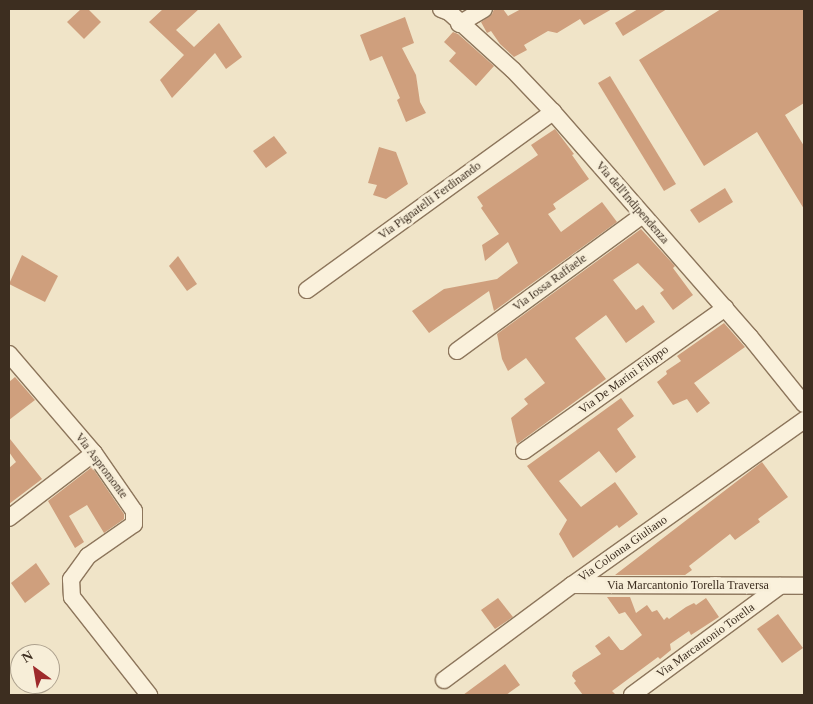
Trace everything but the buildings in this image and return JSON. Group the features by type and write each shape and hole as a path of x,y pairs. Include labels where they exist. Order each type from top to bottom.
{"street":[{"path":"449,13 484,9"},
{"name":"Via dell'Indipendenza","path":"449,13 513,70 553,112 725,308 804,404"},
{"name":"Via Pignatelli Ferdinando","path":"307,290 553,112"},
{"name":"Via Iossa Raffaele","path":"457,351 643,215"},
{"name":"Via De Marini Filippo","path":"524,451 725,308"},
{"name":"Via Aspromonte","path":"9,354 94,453 134,511 134,524 88,556 71,579 72,598 149,695"},
{"name":"Via Colonna Giuliano","path":"444,680 572,585 804,420"},
{"path":"9,518 94,453"},
{"name":"Via Marcantonio Torella Traversa","path":"572,585 804,586"},
{"name":"Via Marcantonio Torella","path":"632,695 780,586"}]}
